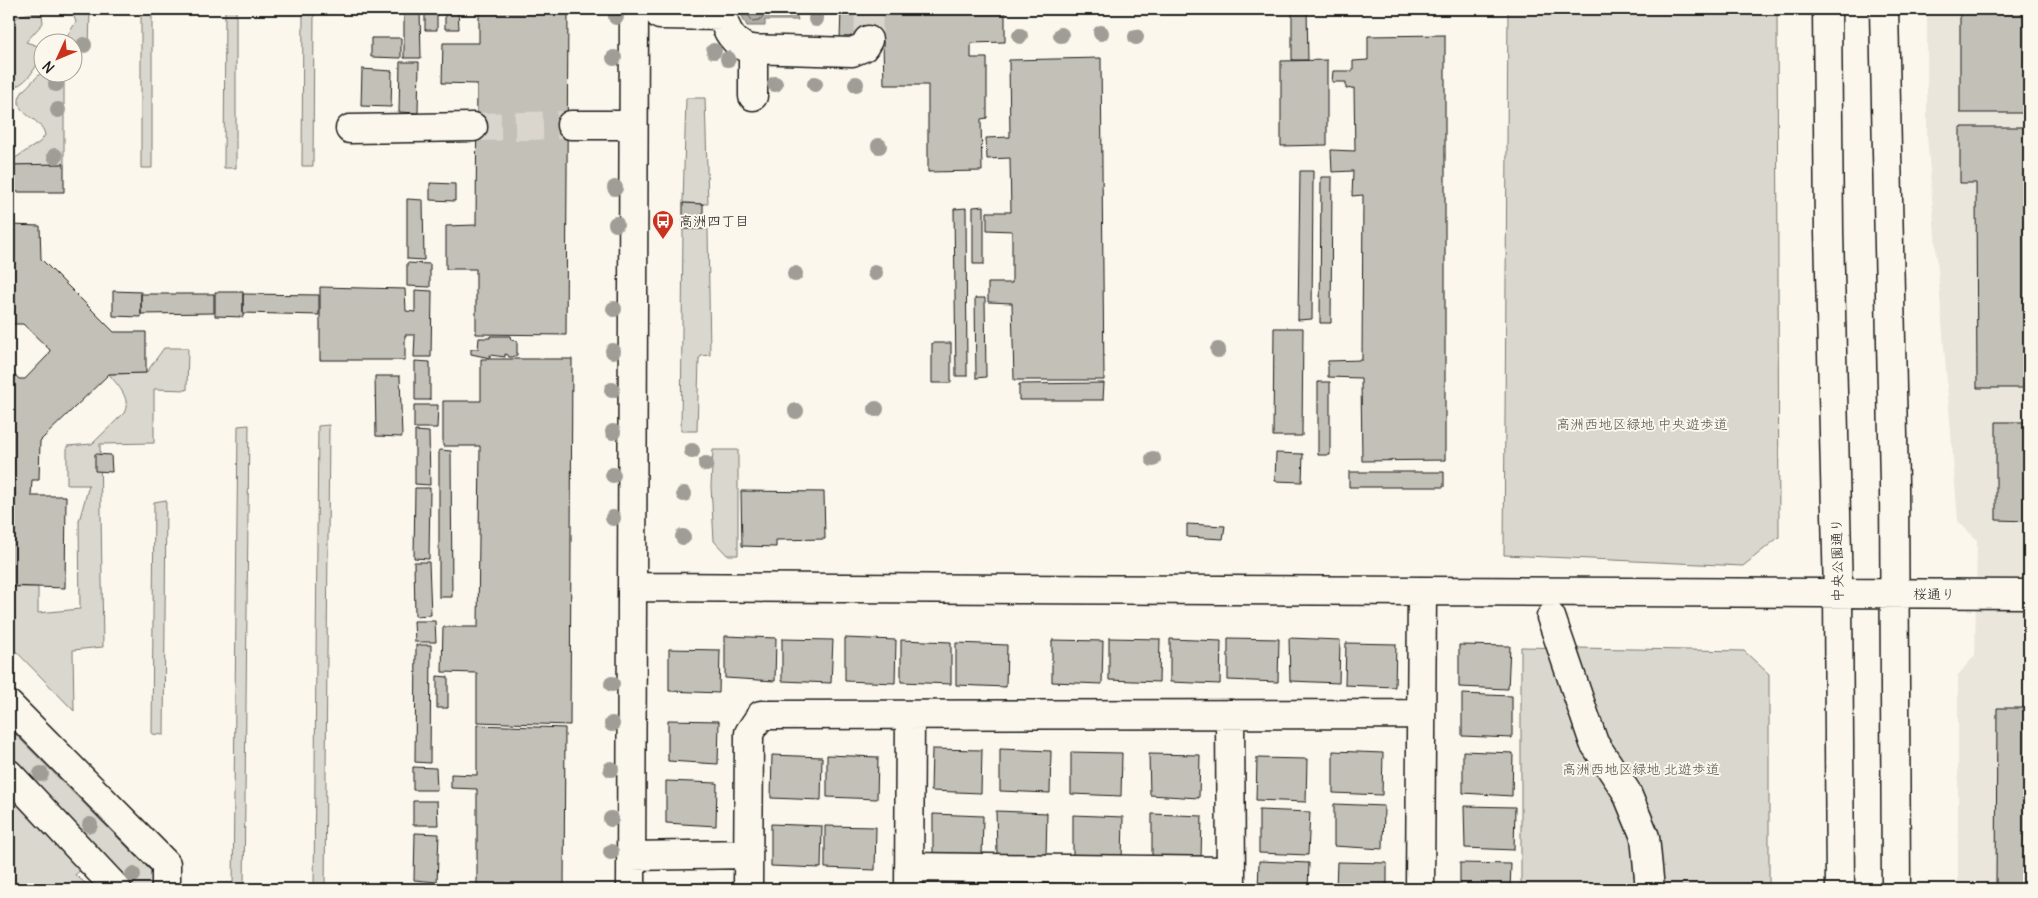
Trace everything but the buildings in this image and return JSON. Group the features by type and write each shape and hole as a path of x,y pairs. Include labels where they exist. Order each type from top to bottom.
{"street":[{"path":"631,889 634,9"},
{"name":"中央公園通り","path":"1827,9 1829,232 1838,593 1840,889"},
{"path":"1884,9 1894,484 1896,889"},
{"path":"660,15 724,12 725,26 733,40 748,49 852,52 864,47 868,40"},
{"path":"753,49 753,96"},
{"path":"571,125 633,125"},
{"path":"350,129 473,127"},
{"name":"桜通り","path":"633,587 2029,594"},
{"path":"1420,889 1422,591"},
{"path":"1551,617 1594,743 1626,791 1645,837 1650,889"},
{"path":"9,706 166,864 166,889"},
{"path":"910,715 909,878 1231,880 1230,714"},
{"path":"748,889 749,733 761,715 1421,714"},
{"path":"9,774 117,889"},
{"path":"631,856 748,854"}],"shaded area":[{"path":"1927,9 2029,9 2029,889 1958,889 1958,675 1975,655 1977,540 1958,521 1927,135"}],"green space":[{"path":"71,9 90,9 89,50 82,50 82,32 70,32 76,22"},
{"path":"141,9 152,9 152,168 141,168"},
{"path":"225,9 236,9 236,168 224,168"},
{"path":"303,9 314,9 313,166 302,166"},
{"name":"高洲西地区緑地 中央遊歩道","path":"1508,9 1777,9 1779,537 1743,566 1504,555"},
{"path":"42,14 43,23 35,32 32,32 32,35 26,42 32,44 32,72 20,84 9,87 9,23 21,15"},
{"path":"32,82 64,82 64,164 9,165 9,162 40,142 45,135 38,123 22,110 19,105 19,99 23,91"},
{"path":"686,98 705,98 708,204 683,203"},
{"path":"683,229 708,229 710,355 701,356 699,359 697,431 681,431"},
{"path":"164,348 188,348 187,390 154,389 154,443 100,444 103,647 73,650 74,711 9,644 9,587 38,587 38,613 80,609 79,521 89,485 67,485 67,446 92,444 124,413 126,407 125,397 109,374 146,373"},
{"path":"249,425 244,889 233,889 238,426"},
{"path":"329,425 325,889 314,889 318,426"},
{"path":"713,450 738,450 738,555 727,555 714,541 711,486"},
{"path":"166,500 164,735 152,734 154,502"},
{"name":"高洲西地区緑地 北遊歩道","path":"1521,647 1744,651 1769,674 1769,889 1521,889"},
{"path":"9,728 152,872 152,889 128,889 9,754"},
{"path":"9,787 84,867 75,875 93,889 9,889"}],"water":[{"path":"746,9 798,10 796,13 798,20 765,20 765,26 747,26 742,16"}],"tunnel":[{"path":"868,40 869,9"},
{"path":"473,127 571,125"}],"place":[{"name":"高洲四丁目","path":"663,240"}]}
